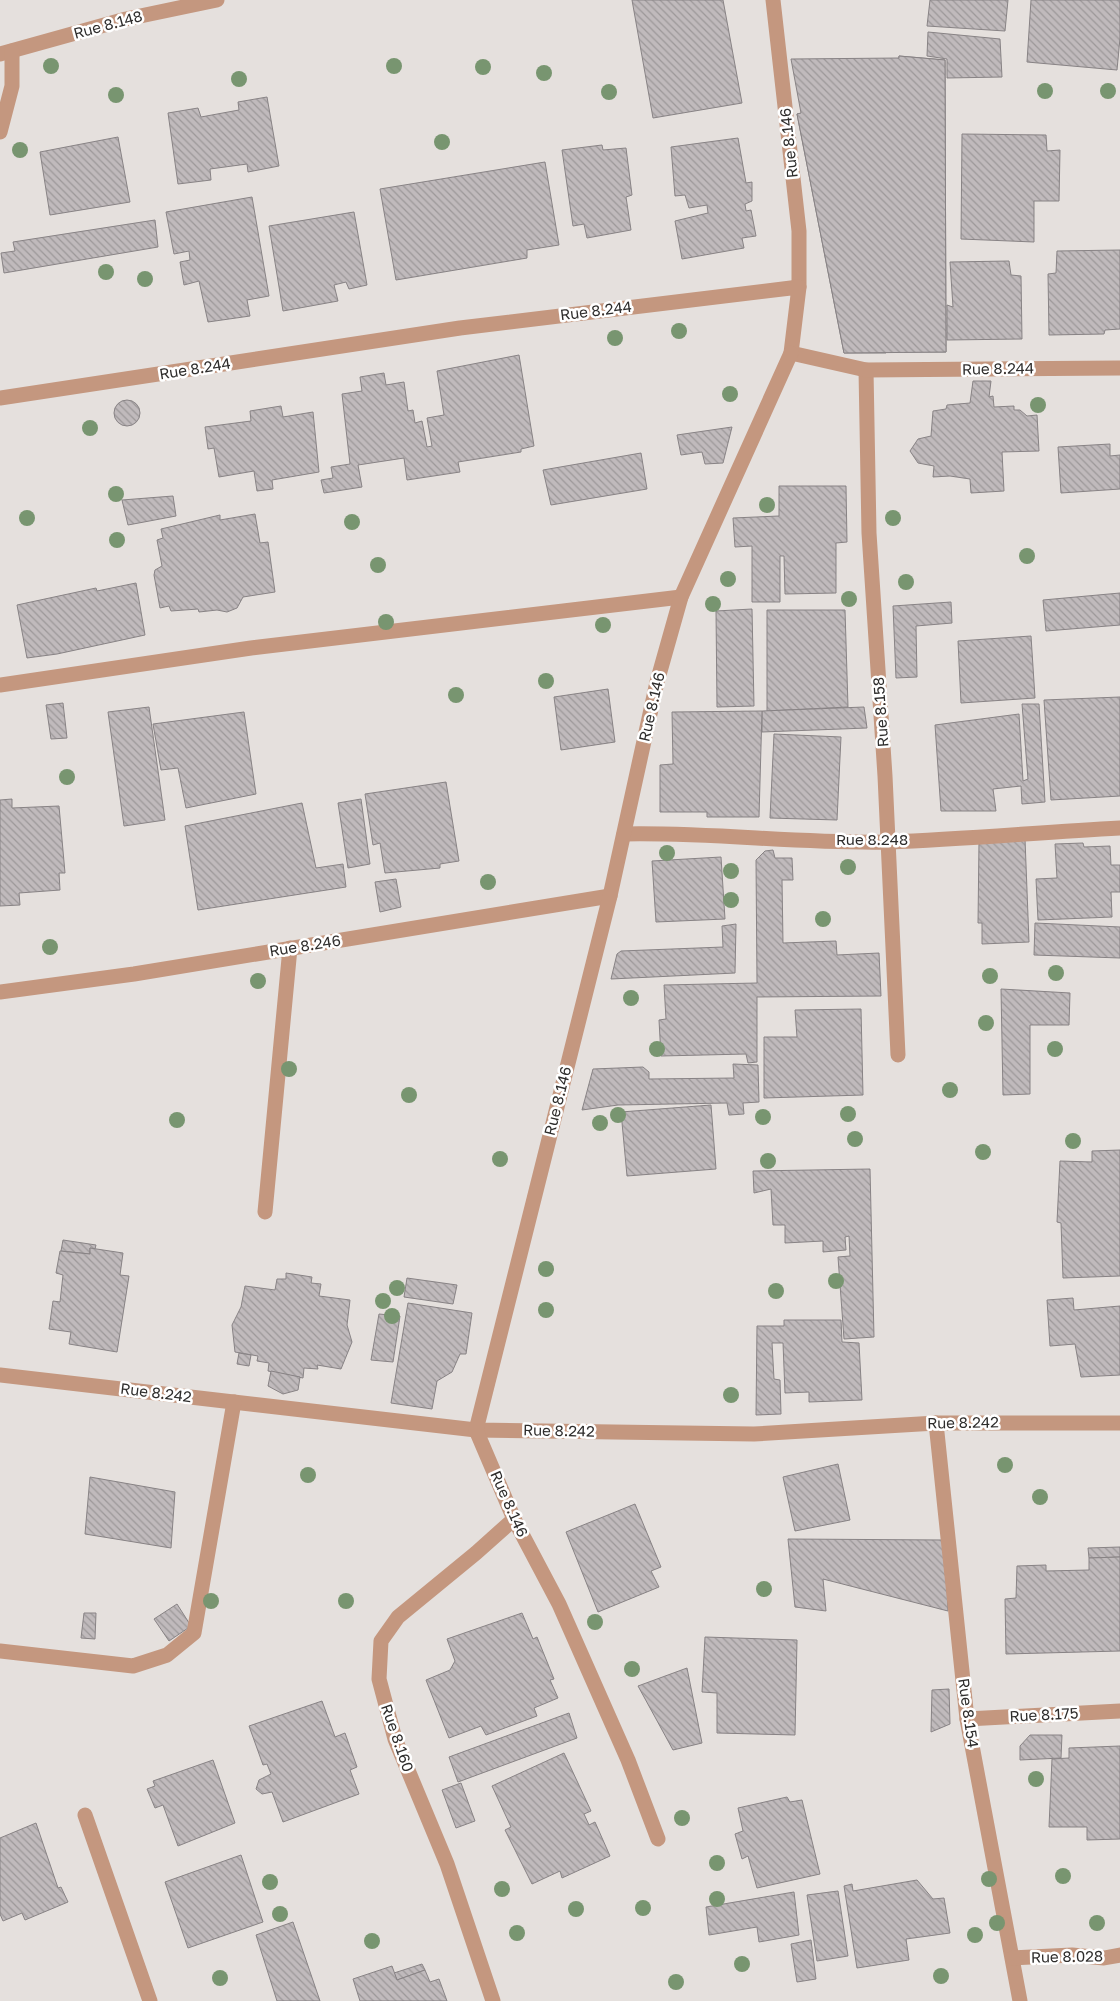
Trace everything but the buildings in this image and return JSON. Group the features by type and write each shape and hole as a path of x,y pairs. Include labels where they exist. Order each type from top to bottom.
{"street":[{"name":"Rue 8.148","path":"6,52 126,19 217,0"},
{"name":"Rue 8.146","path":"773,0 799,231 799,287"},
{"path":"0,132 12,86 6,52"},
{"path":"791,353 799,287"},
{"name":"Rue 8.244","path":"0,398 469,327 799,287"},
{"name":"Rue 8.146","path":"658,1839 628,1760 559,1604 514,1519 476,1430 610,896 657,682 681,597 791,353"},
{"name":"Rue 8.244","path":"791,353 866,370 1120,368"},
{"name":"Rue 8.158","path":"866,370 870,533 898,1054"},
{"path":"0,685 251,648 681,597"},
{"name":"Rue 8.248","path":"624,834 668,833 750,838 888,842 1120,828"},
{"name":"Rue 8.246","path":"0,992 134,974 610,896"},
{"path":"265,1212 290,948"},
{"name":"Rue 8.242","path":"0,1375 476,1430 754,1434 936,1422 1120,1423"},
{"path":"0,1651 133,1666 167,1655 194,1633 234,1402"},
{"name":"Rue 8.154","path":"936,1422 967,1719 1020,2001"},
{"name":"Rue 8.160","path":"493,2001 447,1864 395,1738 379,1679 381,1641 398,1617 476,1554 514,1519"},
{"name":"Rue 8.175","path":"967,1719 1120,1711"},
{"path":"85,1815 150,2001"},
{"name":"Rue 8.028","path":"1013,1958 1072,1955 1104,1958 1120,1955"}]}
